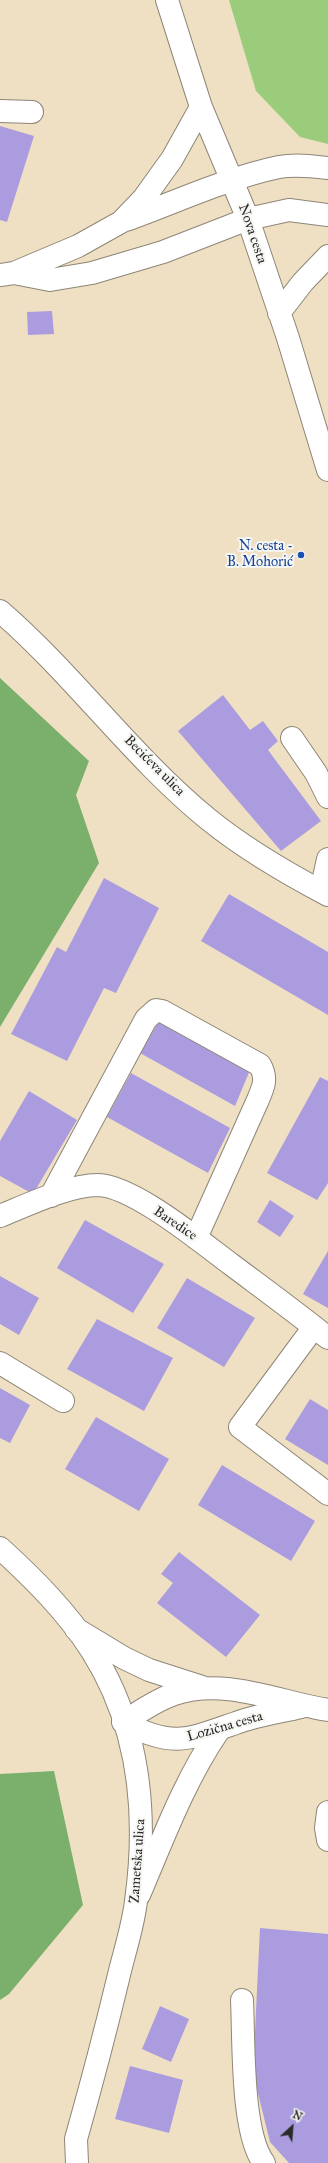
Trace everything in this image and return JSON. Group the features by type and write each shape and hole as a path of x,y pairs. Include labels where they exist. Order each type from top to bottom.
{"street":[{"name":"Nova cesta","path":"167,0 201,107 248,219 328,470"},
{"path":"121,222 144,198 172,159 201,107"},
{"path":"0,110 32,112"},
{"path":"7,274 78,246 121,222 232,180 280,167 307,166 328,168"},
{"path":"7,274 50,280 92,273 163,252 248,219 289,210 328,216"},
{"path":"279,313 303,282 328,256"},
{"name":"Becićeva ulica","path":"0,611 156,770 207,818 241,844 275,866 324,893"},
{"path":"292,738 316,774 328,797"},
{"path":"324,893 328,859"},
{"path":"51,1196 146,1019 156,1010 162,1011 260,1065 264,1073 265,1082 257,1102 196,1238"},
{"name":"Baredice","path":"0,1216 51,1196 86,1186 98,1185 114,1188 144,1203 196,1238 321,1333"},
{"path":"321,1333 240,1426 328,1494"},
{"path":"0,1363 63,1400"},
{"name":"Zametska ulica","path":"0,1548 51,1598 76,1628 92,1652 110,1686 123,1722 139,1778 142,1808 142,1838 136,1902 108,2022 76,2139 77,2163"},
{"path":"76,1628 124,1658 149,1670 207,1688"},
{"name":"Lozična cesta","path":"123,1722 156,1701 176,1693 207,1688 256,1693 328,1710"},
{"name":"Lozična cesta","path":"123,1722 145,1733 164,1739 183,1739 219,1730 236,1722 307,1706"},
{"path":"136,1902 187,1784 203,1753 219,1730"},
{"path":"328,1812 326,1828 328,1840"},
{"path":"242,2000 248,2119 257,2154 264,2163"}],"green space":[{"path":"229,0 328,0 328,144 300,137 256,91"},
{"path":"0,678 89,761 76,795 99,863 0,1027"},
{"path":"54,1771 83,1905 9,1994 0,2000 0,1774"}],"building":[{"path":"0,126 34,136 7,222 0,220"},
{"path":"52,311 54,334 28,335 27,312"},
{"path":"223,695 250,730 263,721 278,741 268,750 321,821 281,851 178,731"},
{"path":"104,878 159,908 116,993 104,988 67,1061 11,1034 57,947 66,952"},
{"path":"229,894 328,952 328,1015 201,941"},
{"path":"161,1018 250,1070 235,1106 140,1053"},
{"path":"131,1073 230,1128 208,1173 107,1117"},
{"path":"320,1077 328,1081 328,1183 317,1200 267,1173"},
{"path":"29,1091 77,1120 33,1194 0,1176 0,1141"},
{"path":"270,1200 294,1216 280,1237 257,1222"},
{"path":"85,1220 164,1264 133,1313 57,1268"},
{"path":"328,1251 328,1308 303,1294"},
{"path":"0,1276 39,1298 19,1335 0,1324"},
{"path":"187,1278 255,1318 224,1367 157,1328"},
{"path":"97,1319 173,1358 144,1411 67,1369"},
{"path":"0,1388 30,1405 10,1443 0,1438"},
{"path":"310,1399 328,1410 328,1465 285,1439"},
{"path":"96,1417 169,1459 139,1511 65,1469"},
{"path":"222,1465 315,1521 291,1561 198,1505"},
{"path":"179,1552 260,1615 226,1657 157,1603 173,1583 161,1574"},
{"path":"260,1928 328,1934 328,2163 289,2163 270,2142 253,2073"},
{"path":"160,2006 189,2019 171,2062 142,2049"},
{"path":"130,2066 183,2080 169,2133 115,2119"}],"place":[{"name":"N. cesta - B. Mohorić","path":"301,555"}]}
